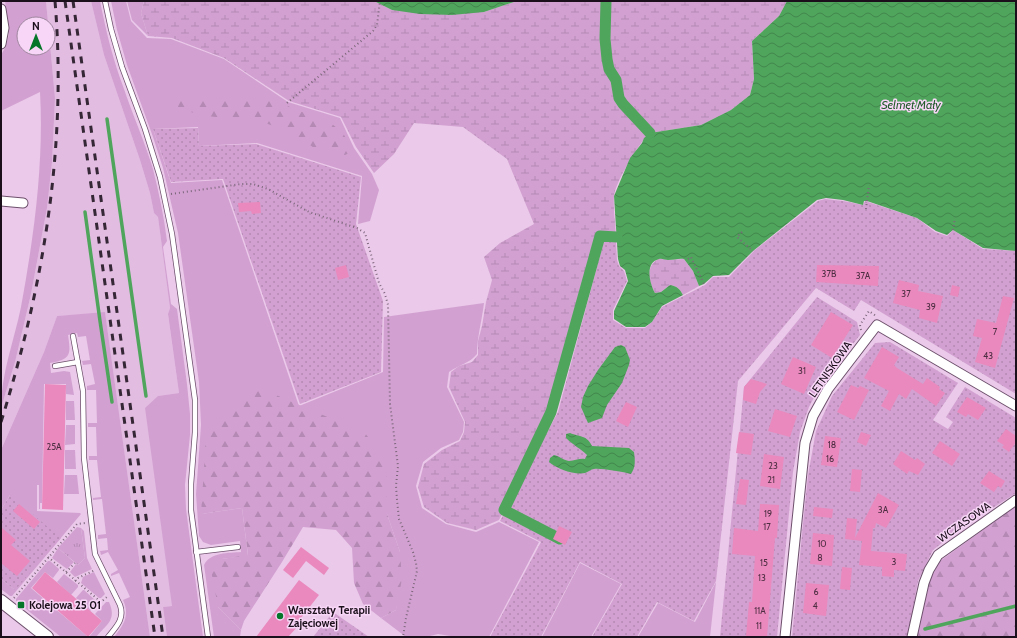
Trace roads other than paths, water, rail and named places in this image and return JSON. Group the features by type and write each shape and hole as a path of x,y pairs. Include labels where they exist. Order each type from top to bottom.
{"street":[{"path":"1,9 4,28 1,44"},
{"path":"1,201 23,203"},
{"name":"LETNISKOWA","path":"785,637 805,443 807,436 813,416 828,389 877,325 1016,406"},
{"name":"WCZASOWA","path":"912,637 924,583 929,570 938,555 1016,500"},
{"path":"6,601 46,637"}],"lane":[{"path":"106,1 114,40 122,67 152,148 165,195 172,234 195,400 195,432 191,497 192,520 208,637"},
{"path":"73,336 83,391 84,458 95,554 121,609 120,621 108,637"},
{"path":"55,366 78,362"},
{"path":"196,552 238,547"}],"water":[{"path":"374,1 517,1 484,12 452,15 420,14 392,10"},
{"name":"Selmęt Mały","path":"787,1 1016,1 1016,251 983,248 953,230 947,235 936,231 917,218 867,201 864,201 863,205 826,198 817,200 753,251 729,275 713,276 704,284 699,286 693,271 684,259 660,259 654,261 650,269 650,279 655,293 661,292 670,285 678,288 683,295 662,306 652,322 645,327 626,327 614,319 614,311 628,281 625,270 620,266 618,259 614,196 630,158 642,143 644,138 650,133 701,125 731,110 750,95 754,79 752,41 779,16"},
{"path":"621,345 625,347 630,360 622,383 607,405 602,418 588,423 581,407 583,397 598,370 615,347"},
{"path":"570,433 585,438 592,446 629,448 634,452 635,458 633,471 631,474 612,470 592,469 585,473 576,473 566,471 552,465 549,462 550,458 554,455 569,461 585,459 587,455 566,438 566,434"}],"waterway":[{"path":"606,1 605,39 609,69 616,80 619,98 650,133"},
{"path":"107,119 146,396"},
{"path":"85,212 112,402"},
{"path":"560,539 504,510 551,412 600,236 617,237"},
{"path":"925,629 1016,606"}],"railway":[{"path":"1,422 29,318 49,214 55,162 58,109 58,55 55,1"},
{"path":"65,1 155,637"},
{"path":"73,1 163,637"}],"place":[{"name":"Kolejowa 25 01","path":"21,605"},
{"name":"Warsztaty Terapii Zajęciowej","path":"280,616"}]}
